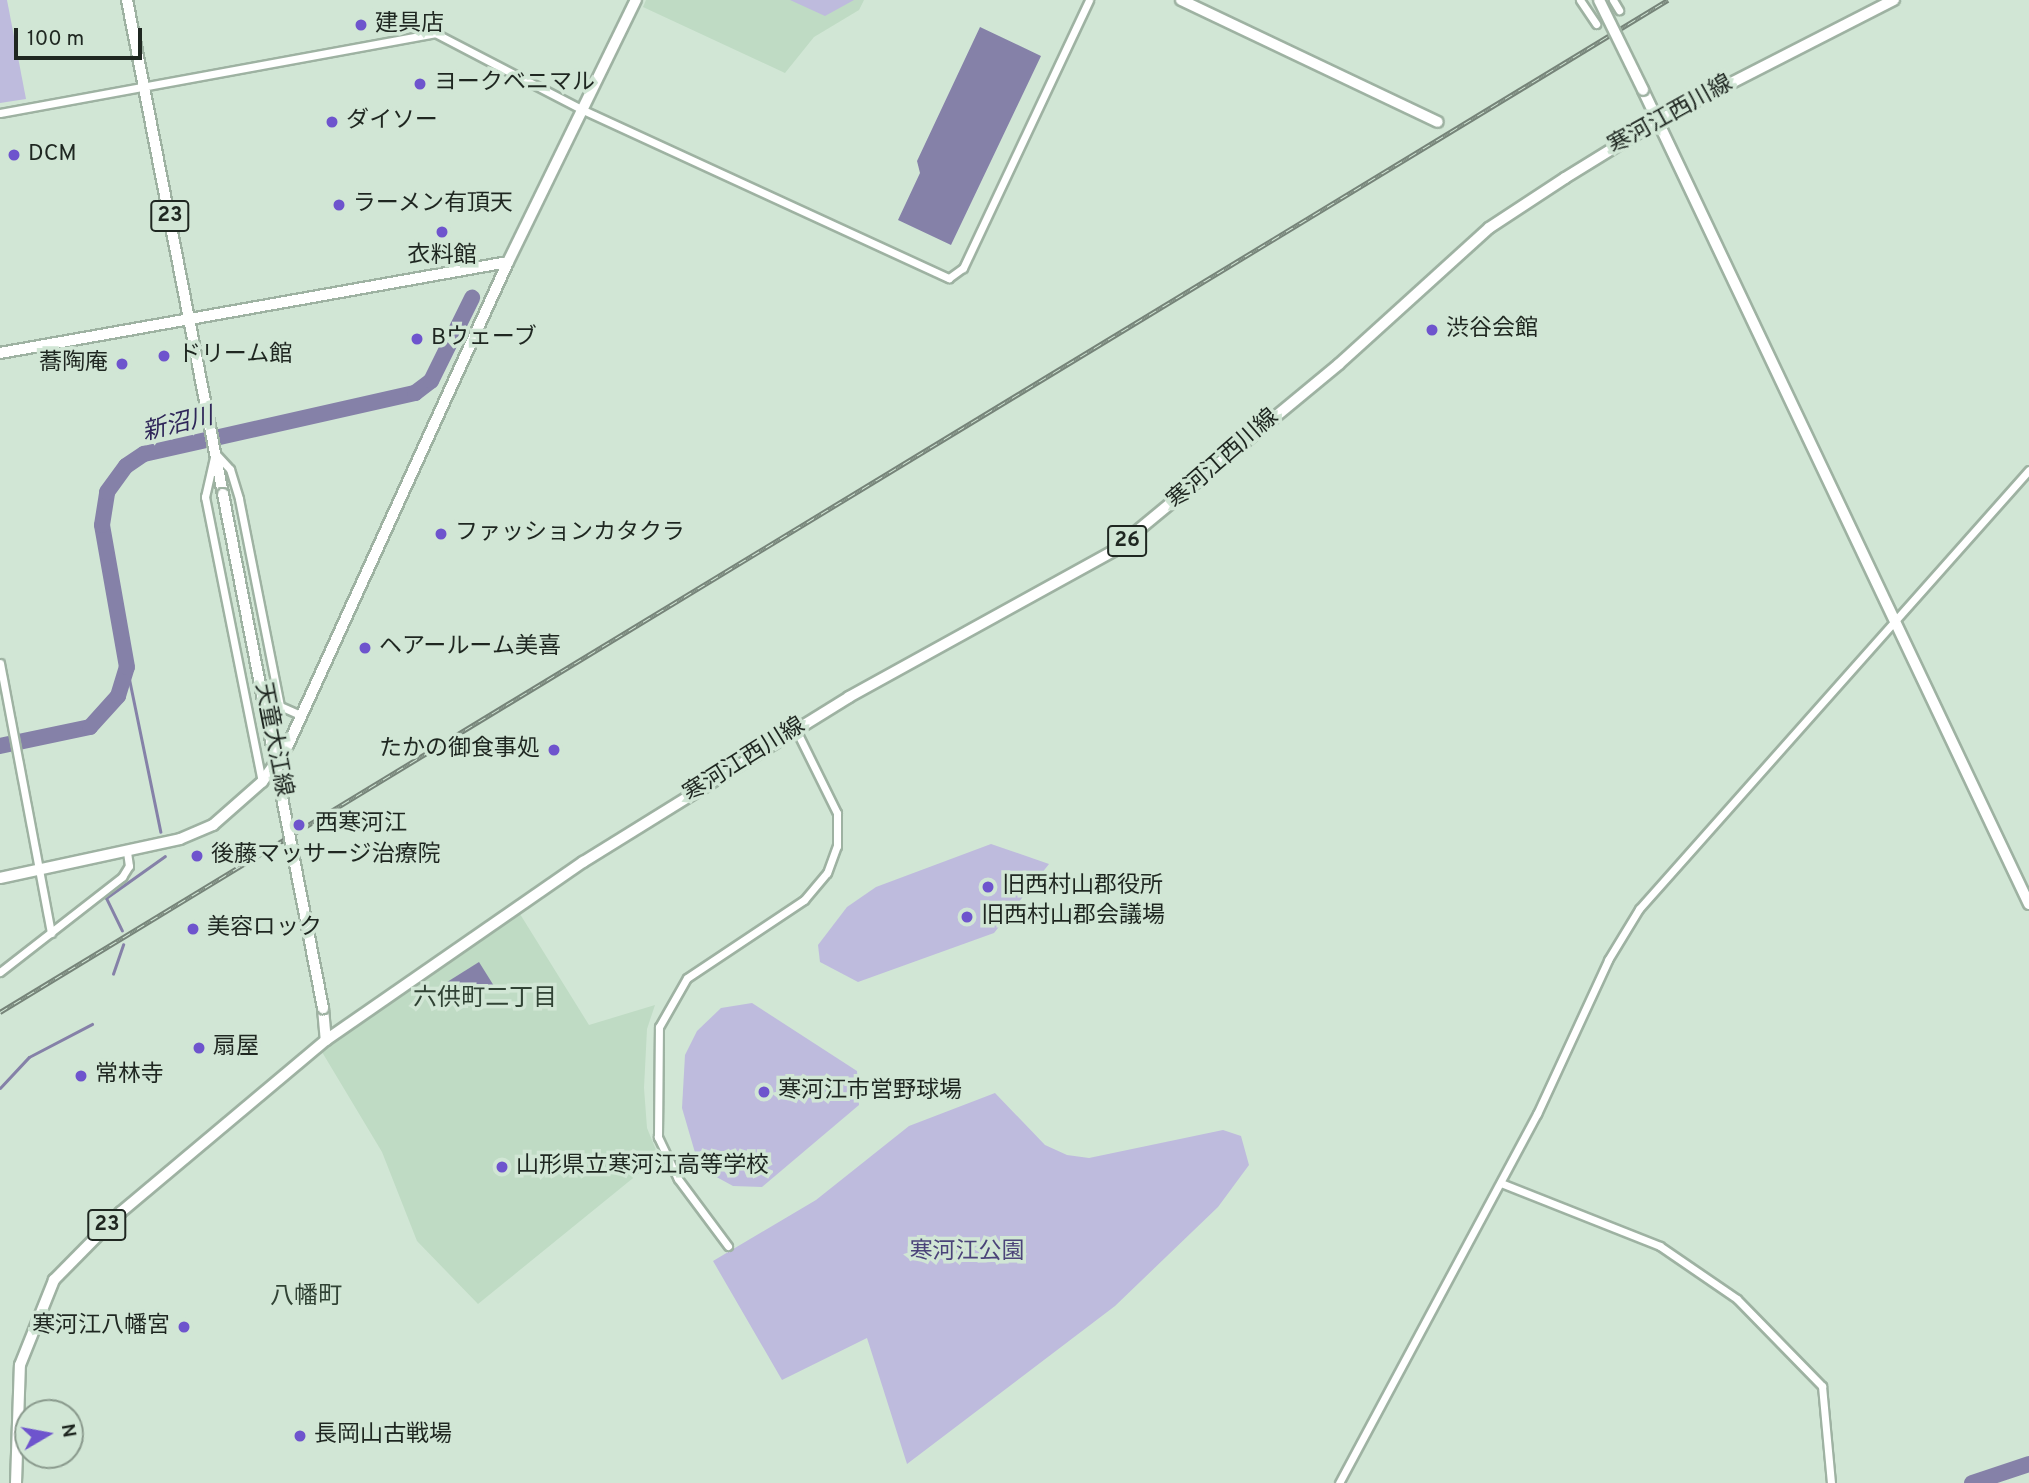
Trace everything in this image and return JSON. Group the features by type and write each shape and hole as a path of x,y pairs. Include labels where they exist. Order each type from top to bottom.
{"main road":[{"name":"天童大江線","path":"127,0 323,1008 326,1040"},
{"path":"0,878 127,851 213,825 261,782 302,716 508,262 636,0"},
{"path":"1181,0 1438,122"},
{"path":"1599,0 1659,120 2029,904"},
{"name":"寒河江西川線","path":"326,1040 515,906 796,730 1113,551 1339,364 1489,228 1659,120 1894,0"},
{"path":"0,353 508,262"},
{"name":"23","path":"16,1483 20,1365 54,1280 121,1212 326,1040"}],"street":[{"path":"0,113 435,33 581,109 949,278 963,268 1088,0"},
{"path":"1580,0 1595,24"},
{"path":"1613,0 1619,10"},
{"path":"214,449 230,469 239,499 280,706 302,716"},
{"path":"214,449 205,497 261,782"},
{"path":"1339,1483 1502,1183 1608,960 1639,909 1898,625 2029,470"},
{"path":"0,663 51,933"},
{"path":"728,1246 672,1169 658,1137 659,1027 687,978 804,900 831,866 837,813 796,730"},
{"path":"0,972 122,877 130,866 127,851"},
{"path":"1502,1183 1660,1246 1737,1299 1822,1385 1831,1483"}],"shaded area":[{"path":"646,0 864,0 859,10 814,37 785,73 643,7"},
{"path":"980,27 1041,56 951,245 898,220 920,173 917,161"},
{"name":"山形県立寒河江高等学校","path":"515,906 589,1025 655,1005 647,1029 644,1088 647,1128 659,1157 478,1304 417,1241 382,1152 319,1047"},
{"path":"479,962 494,986 460,1007 445,983"}],"green space":[{"path":"0,0 7,0 26,99 0,103"},
{"path":"790,0 854,0 825,16"},
{"path":"991,844 1049,864 994,933 858,982 820,962 818,945 847,907 876,887"},
{"path":"752,1003 857,1071 859,1105 762,1187 733,1186 711,1174 696,1156 682,1108 685,1055 697,1031 721,1008"},
{"name":"寒河江公園","path":"995,1093 1045,1145 1067,1155 1089,1158 1223,1130 1241,1136 1249,1165 1218,1207 1115,1306 907,1464 867,1338 782,1380 713,1261 816,1200 909,1126"}],"waterway":[{"name":"新沼川","path":"0,746 90,727 118,696 127,667 102,525 107,492 126,466 144,454 415,393 431,381 472,298"},
{"path":"127,667 161,832"},
{"path":"122,931 106,898 165,856"},
{"path":"113,974 123,945"},
{"path":"0,1088 29,1057 92,1024"},
{"path":"1972,1483 2029,1464"}],"railway":[{"path":"0,1012 1668,0"}],"place":[{"name":"建具店","path":"361,25"},
{"name":"ヨークベニマル","path":"420,84"},
{"name":"ダイソー","path":"332,122"},
{"name":"DCM","path":"14,155"},
{"name":"ラーメン有頂天","path":"339,205"},
{"name":"衣料館","path":"442,232"},
{"name":"渋谷会館","path":"1432,330"},
{"name":"Bウェーブ","path":"417,339"},
{"name":"ドリーム館","path":"164,356"},
{"name":"蕎陶庵","path":"122,364"},
{"name":"ファッションカタクラ","path":"441,534"},
{"name":"ヘアールーム美喜","path":"365,648"},
{"name":"たかの御食事処","path":"554,750"},
{"name":"西寒河江","path":"299,825"},
{"name":"後藤マッサージ治療院","path":"197,856"},
{"name":"旧西村山郡役所","path":"988,887"},
{"name":"旧西村山郡会議場","path":"967,917"},
{"name":"美容ロック","path":"193,929"},
{"name":"扇屋","path":"199,1048"},
{"name":"常林寺","path":"81,1076"},
{"name":"寒河江市営野球場","path":"764,1092"},
{"name":"山形県立寒河江高等学校","path":"502,1167"},
{"name":"寒河江八幡宮","path":"184,1327"},
{"name":"長岡山古戦場","path":"300,1436"}],"district":[{"name":"六供町二丁目","path":"485,1000"},
{"name":"八幡町","path":"306,1298"}]}
